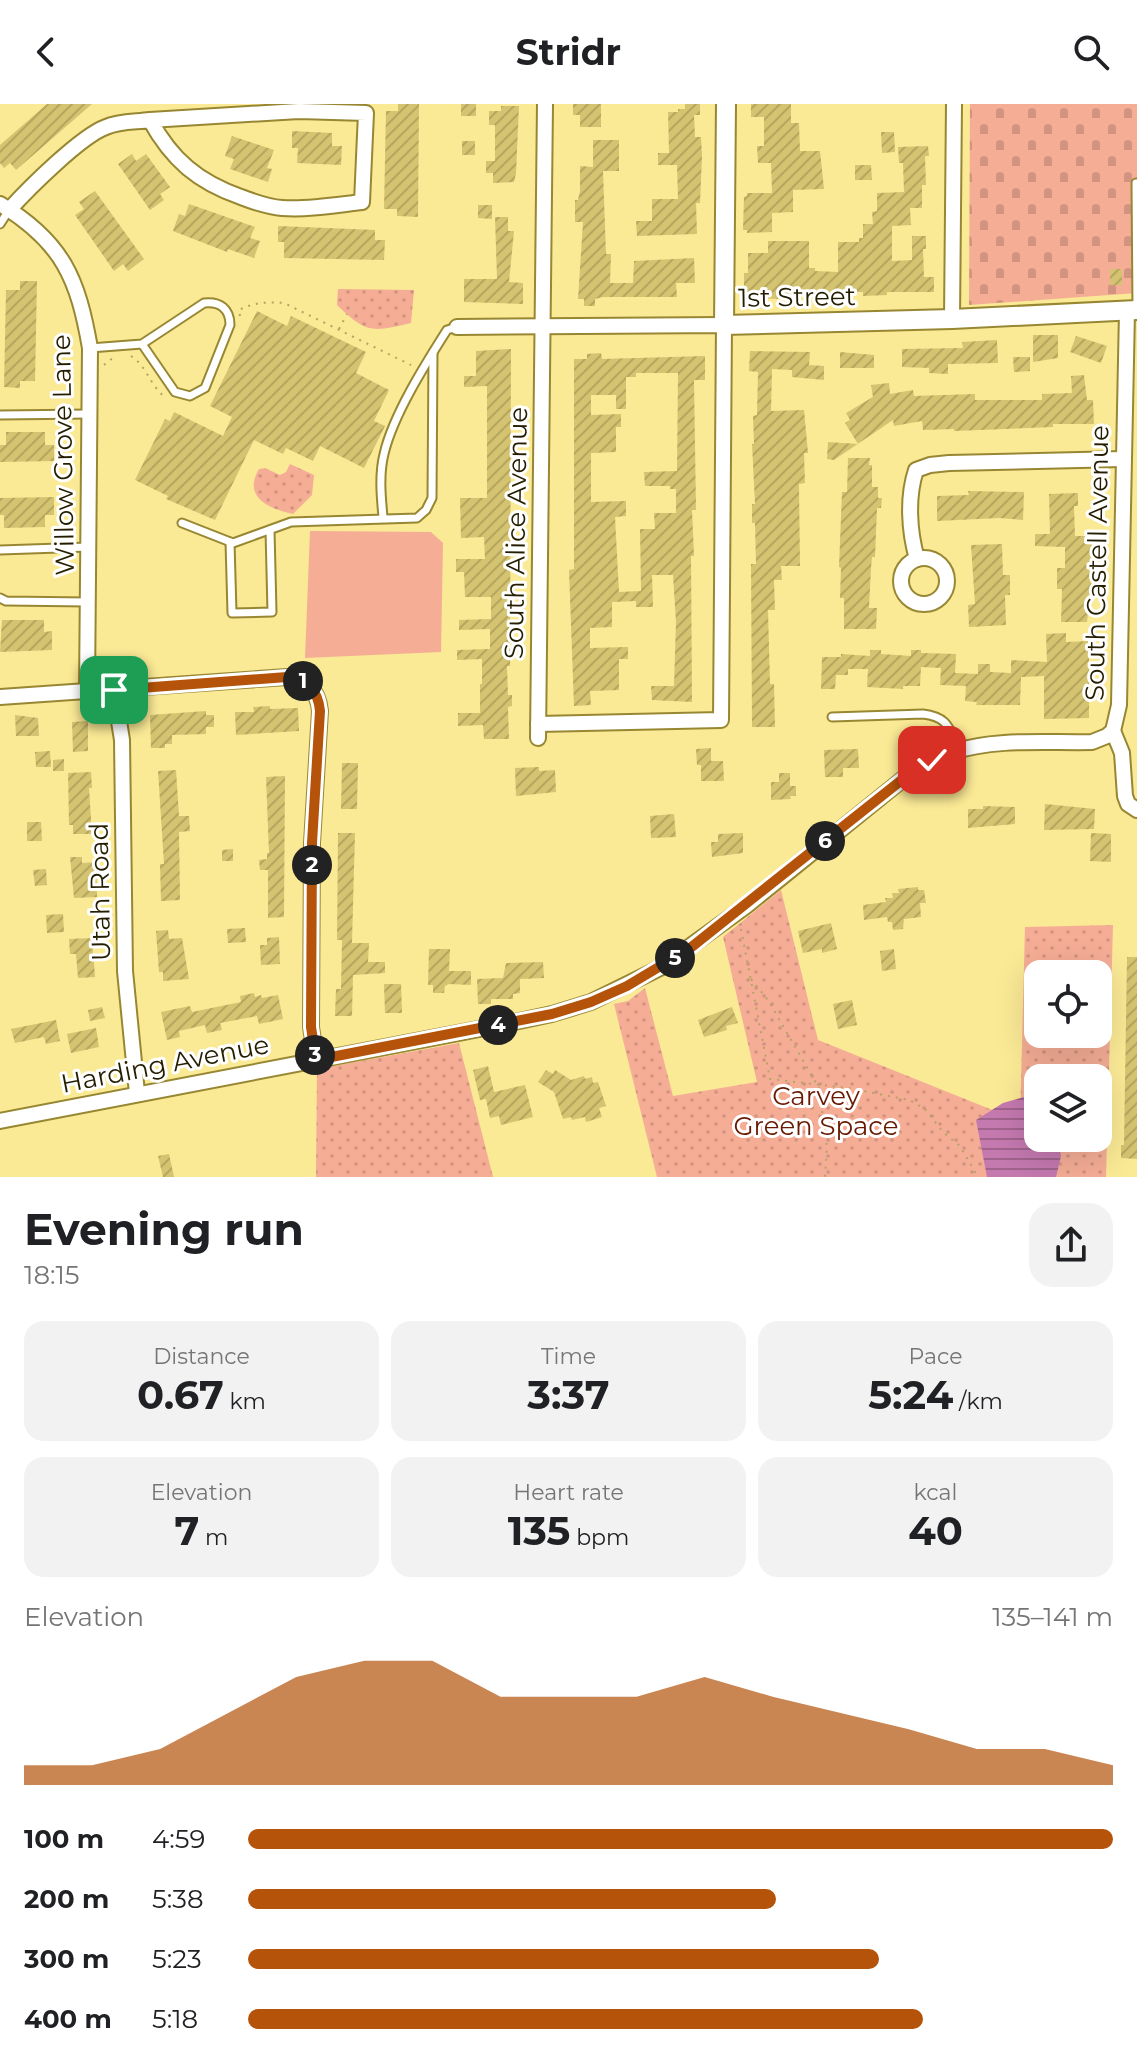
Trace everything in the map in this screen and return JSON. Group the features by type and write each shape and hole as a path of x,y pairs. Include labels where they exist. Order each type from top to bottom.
{"street":[{"name":"South Alice Avenue","path":"545,104 538,731 721,720 724,325"},
{"path":"724,325 726,104"},
{"path":"952,319 954,104"},
{"path":"5,207 93,133 108,125 150,120 299,111 366,113 362,202 286,209 230,194 192,174 168,149 150,120"},
{"name":"Willow Grove Lane","path":"5,207 41,234 59,256 82,303 90,348 87,690"},
{"name":"1st Street","path":"457,327 724,325 1133,311"},
{"name":"South Castell Avenue","path":"1133,311 1123,459 1130,480 1119,705 1113,731 1122,753 1125,796 1128,804 1135,809"},
{"path":"917,559 911,537 911,485 916,470 949,463 1123,459"},
{"path":"1120,644 1137,644"},
{"path":"0,697 287,677 303,680 315,691 320,711 312,843 311,1027 316,1060"},
{"name":"Utah Road","path":"114,690 122,740 125,971 137,1093"},
{"name":"Harding Avenue","path":"0,1121 510,1023 591,1002 660,968 738,912 908,775 932,760 960,750 1003,745 1092,742 1113,731"}],"lane":[{"path":"1133,311 1136,183"},
{"path":"0,224 5,207"},
{"path":"90,348 142,344 204,303 213,302 224,307 230,315 230,325 205,388 190,396 175,392 142,344"},
{"path":"383,517 381,484 384,454 398,418 447,330 457,327"},
{"path":"182,523 233,543 291,522 417,518 432,498 433,353"},
{"path":"0,415 90,414"},
{"path":"230,542 232,613 272,612 270,530"},
{"path":"0,550 89,547"},
{"path":"0,598 6,601 88,602"},
{"path":"832,717 938,716 949,726 960,750"}],"path":[{"path":"240,318 239,310 248,305 284,303 412,366"},
{"path":"339,330 347,314"},
{"path":"100,372 117,354"},
{"path":"129,354 139,361 157,392 166,398"},
{"path":"738,912 770,1079 909,1100 925,1109 943,1132 960,1146 978,1177"},
{"path":"750,978 768,1000 816,1084 823,1103 827,1147 825,1177"}],"green space":[{"path":"970,104 1137,104 1137,293 969,305"},
{"path":"338,289 414,290 411,323 378,329 363,326 337,305"},
{"path":"290,464 314,475 312,495 293,514 268,505 256,495 254,488 259,469 265,468 280,475 286,472"},
{"path":"310,531 431,532 443,543 441,652 305,658"},
{"name":"Carvey Green Space","path":"781,890 818,1040 1020,1121 1024,966 1024,1048 1110,1048 1109,1064 1024,1064 1024,1152 1107,1152 1106,1177 657,1177 614,1004 628,1001 645,988 673,1096 757,1082 723,937"},
{"name":"Carvey Green Space","path":"1113,925 1112,961 1024,960 1025,927"},
{"path":"459,1043 493,1177 316,1177 317,1069"}],"shaded area":[{"path":"1024,1097 1024,1152 1060,1152 1056,1177 987,1177 976,1120 1003,1103"}],"building":[{"path":"47,104 92,104 16,170 10,163 4,168 0,163 0,145"},
{"path":"398,104 419,104 418,217 397,216 397,209 384,209 386,111 398,111"},
{"path":"461,104 476,104 476,116 461,116"},
{"path":"573,104 601,104 601,127 580,127 580,115 573,115"},
{"path":"685,104 700,104 700,115 694,115 695,137 701,137 702,156 700,203 696,203 697,234 637,236 636,221 652,221 652,199 678,199 677,165 658,165 658,153 669,153 668,112 685,109"},
{"path":"751,104 791,104 791,123 799,123 800,151 820,151 824,189 793,190 793,212 772,213 772,232 747,233 743,230 744,197 747,193 772,193 771,163 758,163 757,146 764,146 764,117 751,117"},
{"path":"501,106 519,106 516,173 514,182 493,183 493,173 486,173 486,161 495,161 495,125 489,125 489,111 501,111"},
{"path":"292,131 332,133 332,146 342,146 341,165 297,163 298,148 292,148"},
{"path":"881,132 894,132 895,152 882,153"},
{"path":"232,136 274,150 267,168 272,169 268,182 230,169 234,159 225,156"},
{"path":"593,140 619,140 619,171 603,171 606,254 611,254 610,283 633,283 634,261 694,258 695,283 676,283 677,297 603,297 595,299 595,306 584,306 584,299 578,299 583,222 575,222 575,200 578,200 580,191 580,166 593,167"},
{"path":"462,141 475,141 475,155 462,155"},
{"path":"928,146 922,208 910,208 911,225 892,226 892,261 912,260 912,236 926,236 924,277 934,277 934,292 887,292 887,295 863,296 863,292 838,292 833,295 784,295 785,299 744,298 748,253 768,253 768,241 809,241 809,268 838,272 838,242 859,242 859,238 863,238 863,224 873,224 872,212 877,211 877,193 904,192 903,163 899,163 898,147"},
{"path":"132,154 136,161 146,154 170,187 160,194 164,200 150,210 118,164"},
{"path":"855,165 871,165 872,180 855,180"},
{"path":"95,191 144,259 128,271 123,264 114,271 75,215 84,209 79,202"},
{"path":"189,204 255,227 250,238 260,241 254,258 228,249 227,252 173,231 179,214 185,216"},
{"path":"478,205 492,205 492,219 478,218"},
{"path":"495,217 508,217 508,231 514,231 509,282 523,283 523,304 464,302 464,279 497,279"},
{"path":"278,226 375,230 375,240 385,240 384,260 284,258 284,242 278,242"},
{"path":"1110,269 1122,269 1122,285 1110,285"},
{"path":"20,281 37,281 35,381 20,381 20,388 4,387 6,290 20,290"},
{"path":"257,311 287,326 291,316 366,352 356,373 389,390 374,421 385,426 364,468 320,446 313,461 286,448 283,454 254,440 215,520 166,499 168,496 135,480 165,419 170,421 174,412 223,436 232,417 210,406"},
{"path":"1033,335 1058,335 1058,358 1033,362"},
{"path":"1076,336 1107,346 1101,363 1070,352"},
{"path":"997,340 998,363 948,364 948,374 929,373 929,368 902,367 902,349 963,348 962,342"},
{"path":"511,349 510,666 507,666 508,695 512,695 512,706 508,707 509,739 484,739 483,725 458,726 458,713 480,713 482,659 457,660 457,650 490,649 490,629 459,630 459,620 491,619 491,597 465,597 464,572 456,572 456,559 485,559 484,537 461,538 460,498 487,498 487,386 464,387 464,376 476,376 476,351"},
{"path":"750,351 810,352 809,365 824,366 824,380 792,377 792,370 772,369 771,411 804,410 808,453 804,453 805,483 799,484 800,566 781,566 782,580 774,580 775,610 768,610 770,684 774,684 775,727 752,727 751,564 756,564 755,523 752,523 752,504 755,504 752,444 753,416 757,415 758,372 749,371"},
{"path":"840,352 874,355 874,368 840,368"},
{"path":"601,353 602,359 705,356 705,380 694,380 696,510 692,510 694,556 691,556 692,702 652,700 651,686 674,686 676,622 673,575 652,575 653,607 636,607 636,601 612,602 612,627 590,628 590,648 628,647 628,659 619,659 619,690 590,691 591,705 574,706 569,570 574,569 574,359 587,359 587,354","holes":["636,373 678,373 677,471 644,472 645,486 670,486 670,489 676,489 676,513 654,513 655,529 640,529 641,591 619,592 615,517 626,516 626,501 591,502 591,453 616,452 616,427 621,427 621,414 591,415 591,395 616,395 616,409 626,409 626,377 636,377"]},
{"path":"1013,357 1030,357 1030,371 1014,372"},
{"path":"1084,375 1087,400 1093,400 1094,424 954,431 923,430 922,421 894,426 893,420 858,444 845,423 850,420 846,413 873,397 871,385 889,383 890,394 913,390 914,396 975,394 975,400 1042,400 1042,394 1072,393 1071,376"},
{"path":"6,432 45,432 45,445 54,445 54,461 0,462 0,445 6,445"},
{"path":"828,442 858,444 834,460 827,459"},
{"path":"848,458 870,458 872,487 878,487 878,498 882,498 881,508 877,508 869,608 877,608 876,629 844,629 844,598 840,598 839,567 842,492 847,492"},
{"path":"968,491 1024,492 1023,520 937,521 937,496 969,495"},
{"path":"1078,493 1078,506 1074,506 1075,536 1092,536 1091,614 1088,614 1087,622 1061,622 1062,589 1057,589 1057,568 1065,568 1065,547 1035,546 1035,534 1050,534 1049,494"},
{"path":"54,497 54,515 45,515 45,527 4,528 0,498"},
{"path":"1002,544 1003,575 1010,575 1010,595 1005,595 1006,625 969,627 968,605 975,604 971,545"},
{"path":"2,620 44,620 44,632 52,631 52,650 0,652"},
{"path":"1066,633 1066,642 1089,641 1089,718 1044,719 1044,676 1021,677 1020,705 976,705 977,702 965,701 966,686 940,685 941,668 921,667 920,686 903,686 903,689 867,687 868,669 848,669 848,675 836,675 835,689 821,689 822,657 841,657 841,654 870,656 870,650 911,656 911,650 921,650 921,653 956,654 955,673 978,674 978,664 990,664 990,672 1011,673 1011,660 1047,662 1046,634"},
{"path":"270,706 270,709 298,708 299,731 236,735 235,712 254,712 253,707"},
{"path":"206,711 206,715 214,715 214,727 206,727 206,734 172,735 172,744 165,744 165,748 151,748 150,715"},
{"path":"15,715 38,718 39,736 16,736"},
{"path":"88,721 88,751 73,752 72,722"},
{"path":"711,748 711,761 723,761 724,781 701,781 701,765 697,765 696,749"},
{"path":"858,749 859,768 843,768 843,777 825,777 824,750"},
{"path":"50,751 51,767 36,767 35,752"},
{"path":"64,759 64,771 53,771 53,760"},
{"path":"342,763 358,763 357,809 341,809"},
{"path":"539,767 539,771 555,770 556,792 516,796 515,768"},
{"path":"176,770 179,816 189,816 190,831 179,832 180,900 161,901 160,864 164,864 158,771"},
{"path":"91,772 92,834 73,834 73,825 69,825 68,773"},
{"path":"779,773 790,773 790,786 796,786 796,796 790,796 791,799 771,800 771,782 779,782"},
{"path":"285,776 284,917 268,918 268,870 260,870 259,860 267,859 269,853 266,777"},
{"path":"1045,804 1095,809 1094,829 1044,830"},
{"path":"983,806 1015,807 1015,824 968,828 968,809 983,809"},
{"path":"674,814 676,837 651,838 650,816"},
{"path":"27,822 41,822 42,841 27,841"},
{"path":"338,833 355,833 352,943 369,943 368,962 385,962 385,973 353,975 352,1016 335,1016 336,989 341,989 342,940 337,940"},
{"path":"743,833 743,853 712,857 711,842 718,842 718,834"},
{"path":"1091,833 1111,834 1111,862 1090,861"},
{"path":"233,849 233,861 222,861 222,850"},
{"path":"70,857 82,857 82,863 96,862 97,897 74,898"},
{"path":"46,869 47,885 35,886 33,870"},
{"path":"918,887 918,890 924,890 926,903 920,903 921,917 904,919 903,929 893,930 892,922 888,922 887,917 864,920 863,905 886,902 885,898 893,898 892,893 899,893 898,889"},
{"path":"63,914 64,932 47,933 46,915"},
{"path":"831,923 837,949 803,953 798,931"},
{"path":"245,928 246,942 228,943 227,929"},
{"path":"168,930 169,939 182,938 189,979 163,981 163,972 159,972 156,931"},
{"path":"279,937 280,964 261,965 260,945 267,945 267,938"},
{"path":"92,938 95,977 78,978 76,954 70,954 69,939"},
{"path":"429,949 450,949 449,971 471,971 471,985 449,984 445,986 444,993 433,993 433,985 428,985"},
{"path":"894,949 896,969 882,971 880,951"},
{"path":"1127,957 1137,957 1137,1159 1121,1158 1121,1145 1124,1145"},
{"path":"543,962 544,978 520,979 520,993 513,994 513,999 491,999 491,1004 478,1004 477,979 503,978 506,963"},
{"path":"384,984 401,984 402,1013 385,1013"},
{"path":"254,993 255,997 261,995 262,998 278,995 283,1019 259,1024 257,1016 220,1023 222,1030 207,1033 205,1025 179,1031 180,1037 167,1040 161,1012 190,1006 192,1012 241,1002 240,996"},
{"path":"852,1000 857,1025 838,1029 833,1004"},
{"path":"102,1007 105,1018 90,1021 88,1010"},
{"path":"732,1007 738,1023 704,1037 698,1020"},
{"path":"56,1020 60,1041 46,1044 44,1037 15,1043 11,1029"},
{"path":"96,1028 99,1047 71,1053 67,1034"},
{"path":"488,1066 494,1092 525,1085 533,1117 501,1125 499,1116 490,1118 486,1099 480,1100 473,1070"},
{"path":"546,1070 553,1074 555,1070 571,1080 584,1076 585,1079 592,1077 593,1083 598,1082 606,1106 599,1108 602,1117 586,1122 585,1117 563,1119 554,1092 538,1082"},
{"path":"169,1154 174,1177 163,1177 158,1156"}],"route":[{"path":"114,690 287,677 303,680 318,696 320,711 312,843 311,1027 316,1060 552,1014 627,986 689,949 908,775 932,760"}]}
